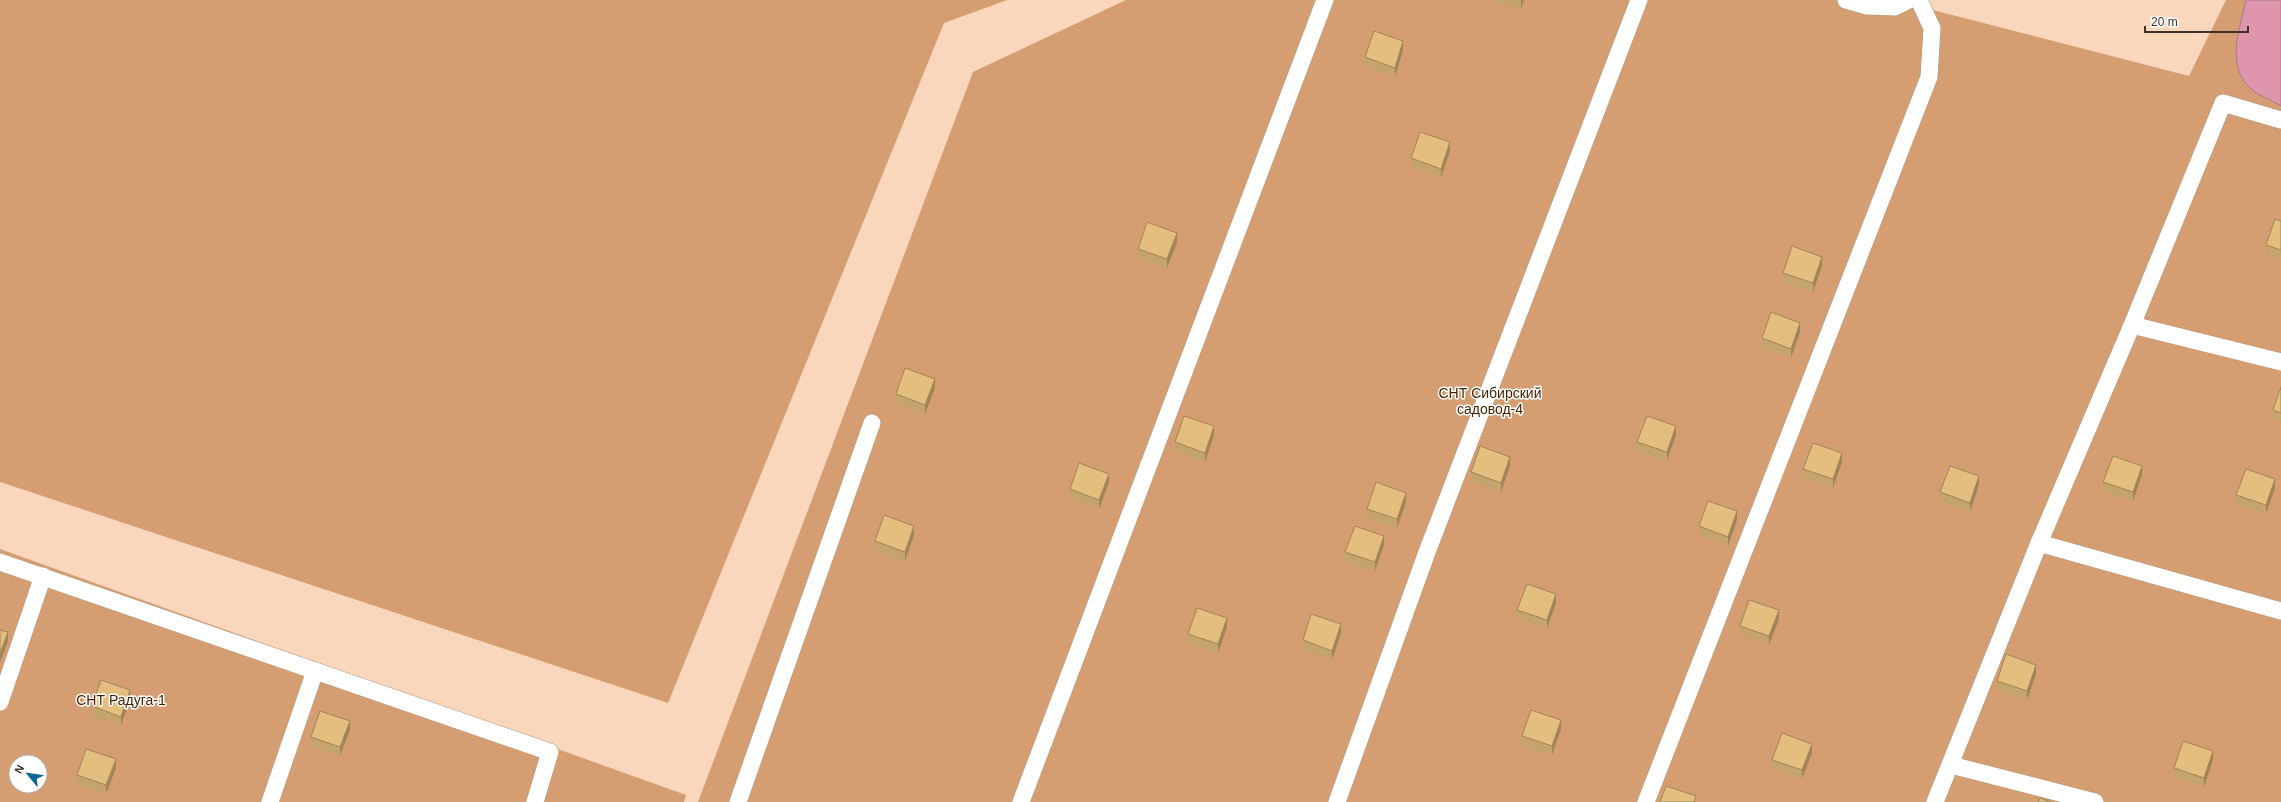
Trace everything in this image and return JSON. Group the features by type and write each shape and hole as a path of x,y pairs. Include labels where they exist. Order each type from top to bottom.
{"lane":[{"path":"1021,802 1325,0"},
{"path":"1336,802 1427,552 1639,0"},
{"path":"1846,0 1867,6 1895,7 1910,0"},
{"path":"1646,802 1929,77 1932,28 1919,0"},
{"path":"1935,802 2039,543 2132,326 2223,103 2281,120"},
{"path":"2132,326 2281,362"},
{"path":"738,802 872,422"},
{"path":"2039,543 2281,611"},
{"path":"0,562 550,752 535,802"},
{"path":"0,702 43,576"},
{"path":"270,802 315,671"},
{"path":"1951,765 2095,802"}],"green space":[{"path":"0,0 1007,0 944,23 668,703 0,482"},
{"name":"СНТ Сибирский садовод-4","path":"1126,0 1894,0 2189,76 2226,0 2281,0 2281,802 698,802 973,72"},
{"name":"СНТ Радуга-1","path":"0,549 686,795 684,802 0,802"}],"shaded area":[{"path":"2246,0 2281,0 2281,106 2251,89 2243,80 2238,69 2236,46"}],"building":[{"path":"1374,31 1403,41 1395,68 1365,57"},
{"path":"1420,132 1450,142 1441,169 1411,158"},
{"path":"2275,219 2281,221 2281,250 2266,245"},
{"path":"1147,222 1177,233 1167,259 1138,249"},
{"path":"1792,246 1822,257 1813,283 1783,273"},
{"path":"1771,312 1800,323 1791,349 1762,338"},
{"path":"905,368 935,379 925,405 896,394"},
{"path":"2281,387 2281,413 2273,410"},
{"path":"1184,416 1214,426 1205,453 1175,442"},
{"path":"1647,416 1676,426 1667,452 1637,442"},
{"path":"1813,443 1842,453 1833,479 1803,469"},
{"path":"1480,446 1510,457 1501,483 1471,472"},
{"path":"2113,456 2142,466 2133,492 2103,482"},
{"path":"1079,463 1109,474 1099,500 1070,489"},
{"path":"1950,466 1979,476 1970,503 1940,492"},
{"path":"2246,469 2275,479 2266,505 2236,495"},
{"path":"1376,482 1406,493 1397,519 1367,509"},
{"path":"1708,501 1737,511 1728,537 1699,526"},
{"path":"884,515 914,526 905,552 875,541"},
{"path":"1355,526 1384,536 1375,562 1345,552"},
{"path":"1527,584 1556,594 1547,620 1517,610"},
{"path":"1749,600 1779,610 1769,636 1740,626"},
{"path":"1197,608 1227,618 1218,644 1188,634"},
{"path":"1311,614 1341,624 1332,651 1303,640"},
{"path":"0,630 8,632 0,654"},
{"path":"2006,654 2036,665 2027,691 1997,681"},
{"path":"101,680 130,690 121,717 92,706"},
{"path":"1531,710 1561,720 1552,746 1522,736"},
{"path":"320,711 350,721 340,747 311,737"},
{"path":"1782,733 1812,744 1802,770 1772,760"},
{"path":"2183,741 2213,751 2204,778 2174,768"},
{"path":"86,749 116,759 106,785 77,775"},
{"path":"1666,786 1696,796 1694,802 1660,802"},
{"path":"2040,798 2051,802 2038,802"}]}
